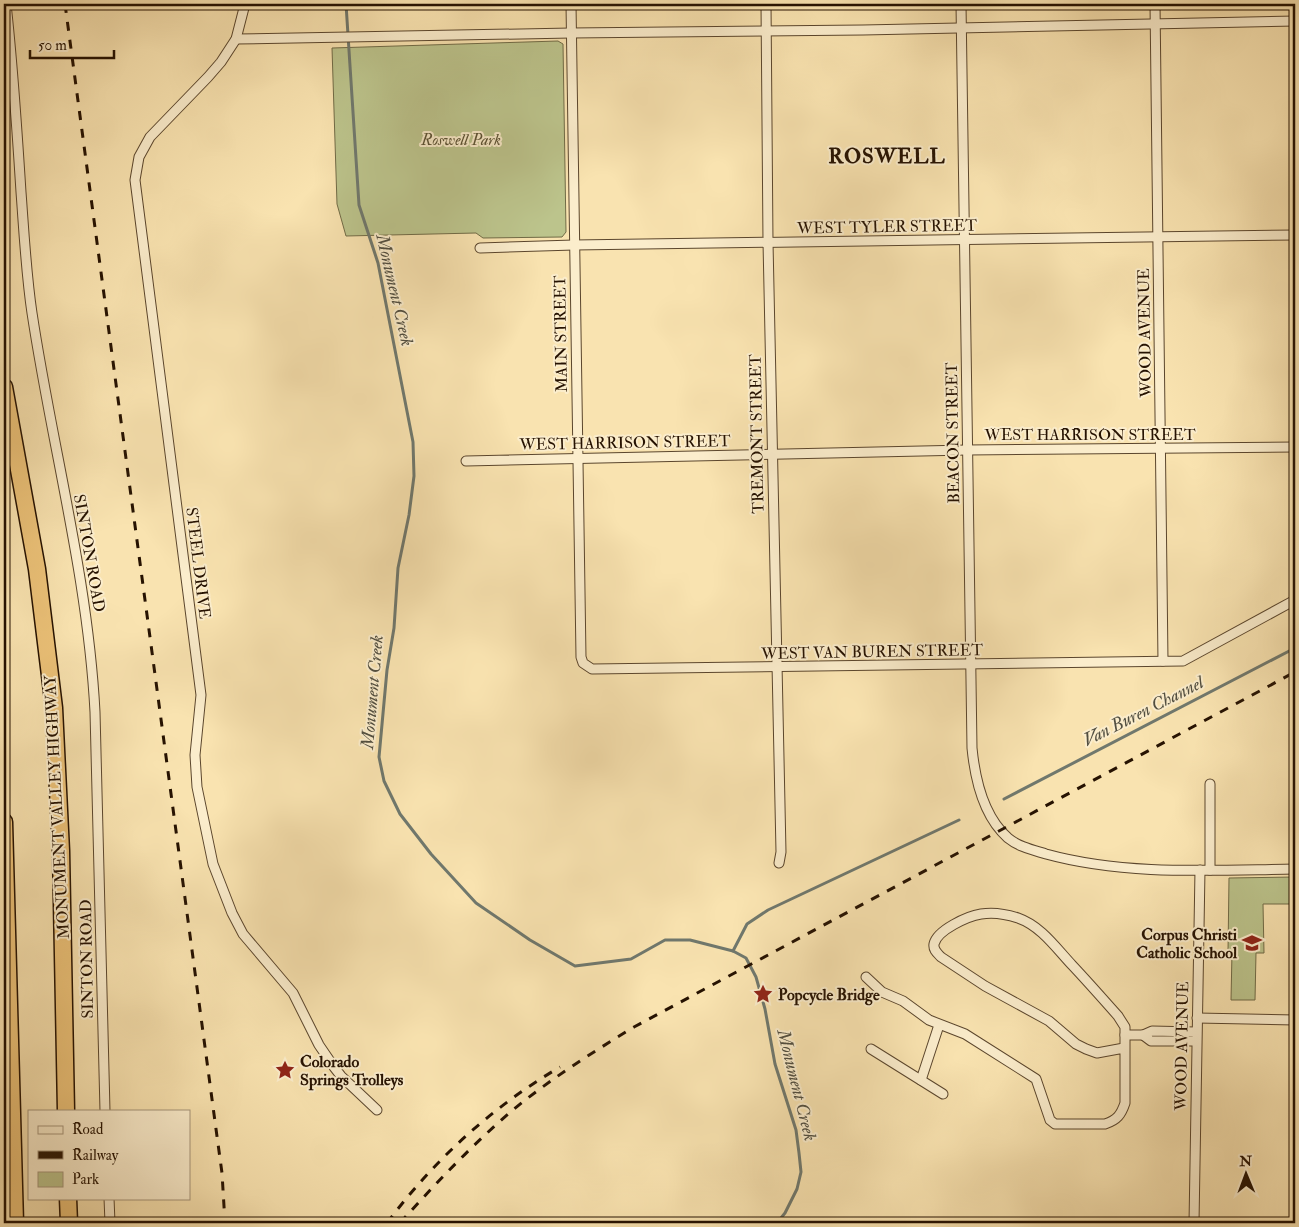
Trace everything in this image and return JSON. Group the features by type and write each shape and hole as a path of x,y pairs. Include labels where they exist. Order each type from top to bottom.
{"highway":[{"name":"MONUMENT VALLEY HIGHWAY","path":"4,387 38,577 54,708 61,851 66,1110"},
{"path":"4,822 10,1105 15,1223"},
{"path":"68,1200 69,1223"}],"street":[{"name":"SINTON ROAD","path":"6,4 13,72 29,290 76,555 92,668 95,712 105,1110"},
{"name":"STEEL DRIVE","path":"245,4 236,39 208,77 150,137 139,158 135,180 201,695 195,755 197,786 213,864 232,913 243,934 293,993 319,1045 334,1067 377,1110"},
{"name":"MAIN STREET","path":"571,4 577,458 581,657 583,663"},
{"name":"TREMONT STREET","path":"766,4 771,454 781,852 778,863"},
{"name":"BEACON STREET","path":"961,4 972,748 977,781 994,820 1008,838 1020,846 1061,858 1100,865 1200,870"},
{"name":"WOOD AVENUE","path":"1155,4 1163,661"},
{"path":"236,39 961,29 1295,21"},
{"name":"WEST TYLER STREET","path":"480,248 574,245 1295,235"},
{"name":"WEST HARRISON STREET","path":"466,461 967,450 1295,448"},
{"name":"WEST VAN BUREN STREET","path":"583,663 592,669 1183,661 1295,600"},
{"path":"1210,784 1210,870"},
{"path":"1200,870 1295,869"},
{"name":"WOOD AVENUE","path":"1194,1223 1200,870"},
{"path":"866,977 882,992 903,1001 929,1020 965,1034 1036,1079 1050,1120 1055,1124 1105,1124 1117,1118 1122,1112 1125,1103 1124,1027 1118,1016 1044,933 1020,918 995,914 973,916 944,931 937,938 934,945 935,950 985,986 1049,1021 1076,1044 1097,1053 1124,1048"},
{"path":"1196,1018 1295,1020"},
{"path":"921,1080 939,1025"},
{"path":"1124,1034 1143,1035 1151,1041 1196,1036"},
{"path":"871,1049 943,1094"},
{"path":"109,1200 110,1223"}],"green space":[{"name":"Roswell Park","path":"558,41 563,44 566,232 562,237 483,238 476,233 346,236 337,204 332,48"},
{"path":"1295,877 1295,904 1263,904 1264,953 1256,953 1255,1000 1231,1000 1232,952 1228,952 1229,878"}],"waterway":[{"name":"Monument Creek","path":"346,4 359,205 378,263 413,442 414,476 409,515 398,568 394,628 387,670 379,757 384,781 400,814 431,854 476,903 530,940 575,966 631,959 665,940 690,940 733,951 746,958 756,977 765,1009 775,1064 796,1130 799,1153 801,1172 797,1189 785,1213 777,1223"},
{"name":"Van Buren Channel","path":"1004,799 1295,648"},
{"name":"Van Buren Channel","path":"733,951 747,924 768,910 959,820"}],"railway":[{"path":"65,4 222,1173 225,1223"},
{"path":"400,1223 455,1164 514,1109 558,1076 619,1036 1295,672"},
{"path":"387,1223 424,1178 466,1136 511,1099 560,1067"}],"place":[{"name":"Corpus Christi Catholic School","path":"1252,943"},
{"name":"Popcycle Bridge","path":"763,994"},
{"name":"Colorado Springs Trolleys","path":"285,1070"}],"district":[{"name":"ROSWELL","path":"887,156"}]}
